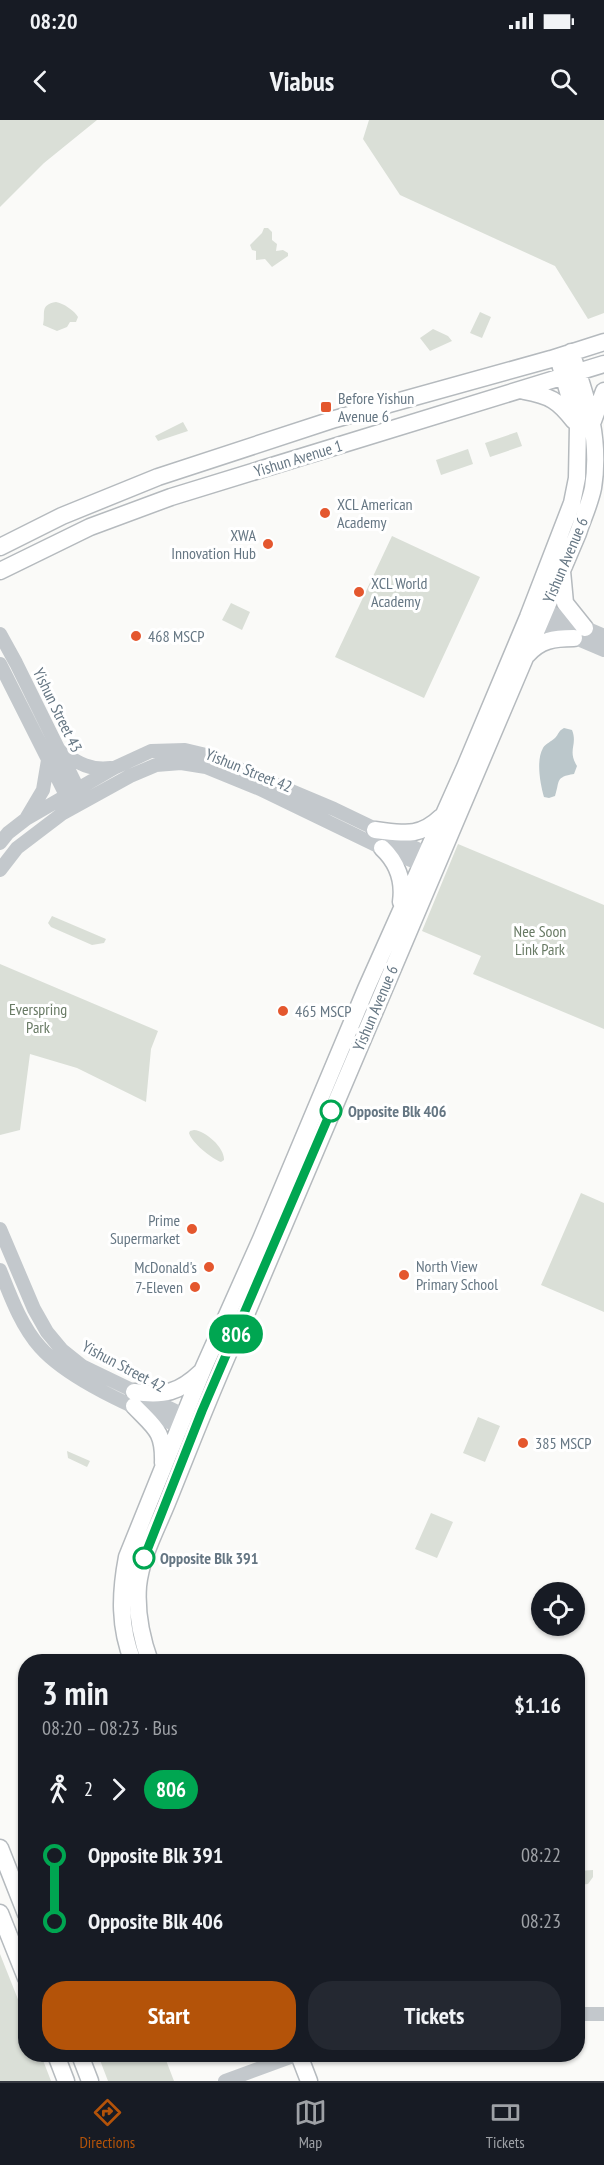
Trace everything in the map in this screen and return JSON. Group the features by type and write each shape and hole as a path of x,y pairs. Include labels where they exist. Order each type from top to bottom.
{"main road":[{"name":"Yishun Avenue 1","path":"0,547 62,516 158,477 335,419 604,342"},
{"name":"Yishun Avenue 6","path":"130,1654 121,1617 123,1577 127,1557 162,1472 190,1424 315,1152 393,964 444,814 536,614 562,570 593,491 596,438 586,424 564,355"},
{"name":"Yishun Avenue 1","path":"3,569 90,527 171,497 604,364"},
{"path":"517,390 554,399 586,424 604,391"},
{"name":"Yishun Avenue 6","path":"147,1654 138,1617 138,1584 144,1558 190,1424 204,1369 399,915 429,861 524,658 572,503 586,424"},
{"path":"0,584 3,569"},
{"path":"524,658 536,645 546,640 579,633 565,603 562,570"},
{"path":"375,830 418,832 433,825 444,814"},
{"path":"382,848 394,860 400,878 402,892 399,915"},
{"path":"366,989 375,981 382,967 393,964"},
{"path":"162,1472 164,1446 160,1434 134,1399 166,1394 188,1384 204,1369"},
{"path":"0,1848 18,1894"},
{"path":"0,1913 18,1958"},
{"path":"59,2062 66,2081"},
{"path":"83,2062 90,2081"},
{"path":"300,2062 309,2081"},
{"path":"313,2062 320,2081"}],"street":[{"path":"536,614 579,633 604,650"},
{"path":"579,633 604,636"},
{"name":"Yishun Street 43","path":"0,634 75,799"},
{"name":"Yishun Street 43","path":"0,664 22,710 53,754"},
{"name":"Yishun Street 42","path":"0,870 17,848 114,768 152,751 185,750 206,755 334,809 429,861"},
{"path":"26,819 43,790 53,754 98,770 114,768"},
{"name":"Yishun Street 42","path":"0,843 8,832 26,819 156,765 181,763 206,767 260,789 382,848 429,861"},
{"name":"Yishun Street 42","path":"0,1228 34,1309 47,1332 62,1350 82,1366 134,1399"},
{"name":"Yishun Street 42","path":"0,1270 26,1327 46,1353 70,1373 190,1424"},
{"path":"585,2014 604,2014"},
{"path":"225,2081 278,2062"}],"green space":[{"path":"0,120 97,120 44,163 0,207"},
{"path":"369,120 604,120 604,313 588,319 555,266 400,195 363,139"},
{"path":"264,228 272,232 272,240 277,244 276,251 283,250 288,253 288,256 272,267 265,259 256,260 256,251 252,250 250,245"},
{"path":"56,302 74,312 78,317 76,322 70,322 67,327 57,331 43,325 45,307"},
{"path":"480,312 491,317 482,338 470,333"},
{"path":"433,329 448,336 452,341 430,351 420,338"},
{"path":"183,422 188,431 158,441 155,436"},
{"path":"517,432 522,446 490,457 485,443"},
{"path":"468,449 473,464 441,475 436,460"},
{"path":"392,536 480,577 424,698 335,657"},
{"path":"231,603 250,612 242,630 222,620"},
{"name":"Nee Soon Link Park","path":"458,844 604,905 604,1029 473,974 481,956 422,931"},
{"path":"52,916 106,939 104,943 92,945 51,927 48,923"},
{"name":"Everspring Park","path":"0,964 158,1031 151,1049 146,1102 77,1068 30,1054 20,1130 0,1135"},
{"path":"194,1130 204,1133 214,1141 221,1150 224,1160 221,1162 217,1160 198,1146 189,1133"},
{"path":"581,1193 604,1203 604,1312 541,1285"},
{"path":"478,1417 500,1426 485,1462 463,1453"},
{"path":"67,1451 90,1461 87,1467 68,1458"},
{"path":"431,1513 453,1522 437,1558 415,1549"},
{"path":"593,1870 593,1877 588,1884 585,1884 585,1871"},
{"path":"0,1954 18,1999 18,2062 44,2062 51,2081 0,2081"},
{"path":"101,2062 167,2062 174,2081 108,2081"}],"shaded area":[{"path":"564,728 572,730 574,735 573,756 577,766 574,774 559,780 555,796 544,797 539,772 541,753 544,746"}],"bus line":[{"name":"806","path":"144,1558 202,1411 247,1312 331,1111"}],"place":[{"name":"Before Yishun Avenue 6","path":"326,407"},
{"name":"XCL American Academy","path":"325,513"},
{"name":"XWA Innovation Hub","path":"268,544"},
{"name":"XCL World Academy","path":"359,592"},
{"name":"468 MSCP","path":"136,636"},
{"name":"465 MSCP","path":"283,1011"},
{"name":"Opposite Blk 406","path":"331,1111"},
{"name":"Prime Supermarket","path":"192,1229"},
{"name":"McDonald's","path":"209,1267"},
{"name":"North View Primary School","path":"404,1275"},
{"name":"7-Eleven","path":"195,1287"},
{"name":"385 MSCP","path":"523,1443"},
{"name":"Opposite Blk 391","path":"144,1558"}]}
